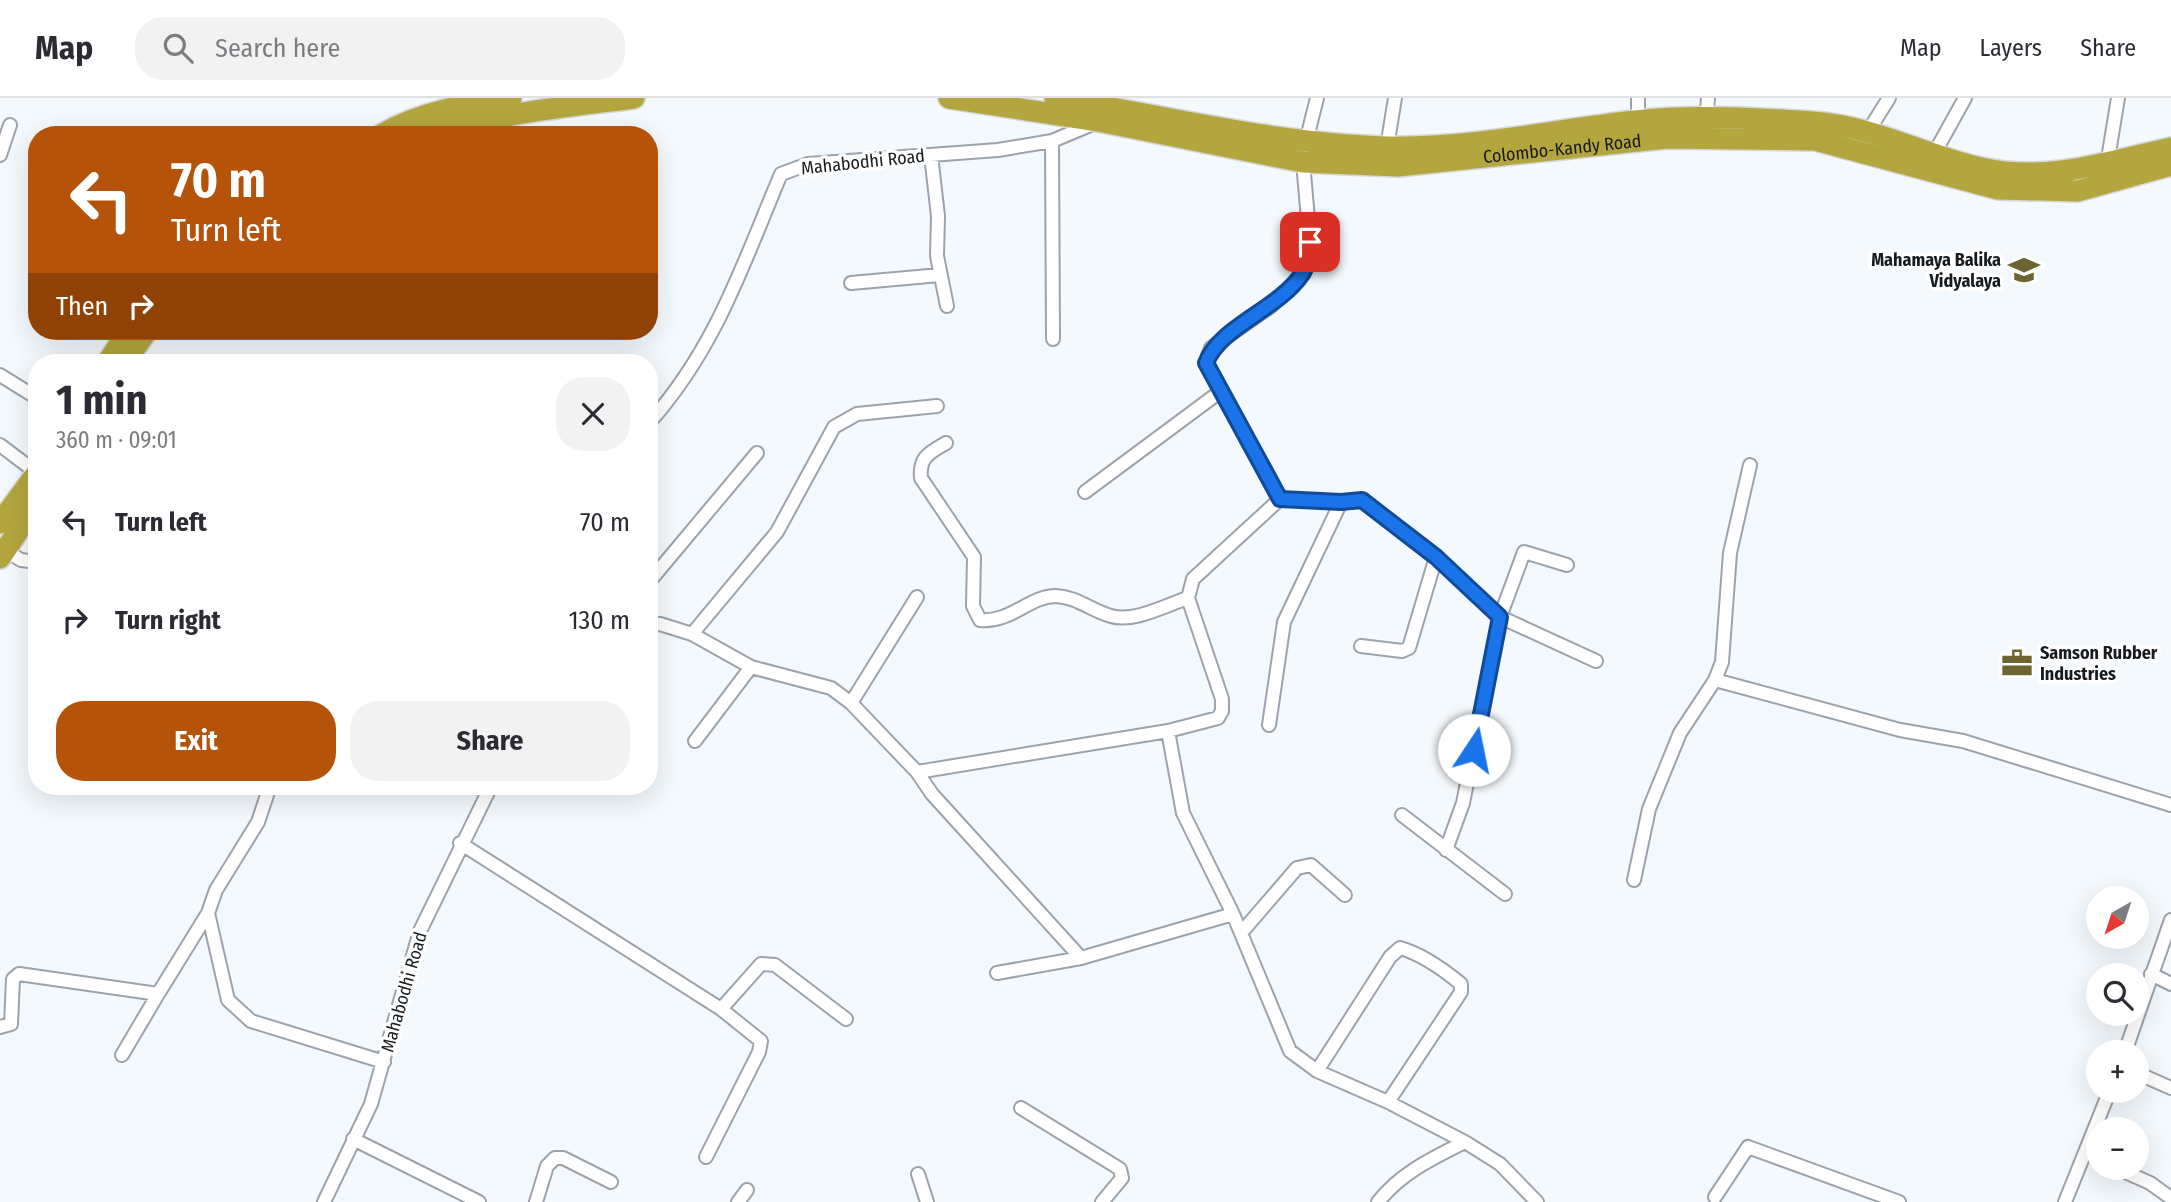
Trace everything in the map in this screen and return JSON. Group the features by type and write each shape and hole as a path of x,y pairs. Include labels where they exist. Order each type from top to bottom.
{"highway":[{"path":"396,126 462,105 511,98"},
{"path":"459,126 530,111 634,98"},
{"name":"Colombo-Kandy Road","path":"949,98 1110,113"},
{"name":"Colombo-Kandy Road","path":"1055,98 1110,113 1305,152 1422,165 1667,138 1706,119 1815,140 1998,189 2022,192 2078,191 2171,165"},
{"name":"Colombo-Kandy Road","path":"1305,152 1447,146 1638,121 1706,119 1814,122 1869,130 1980,168 2025,174 2057,173 2171,148"},
{"path":"0,523 28,485"},
{"path":"3,555 28,517"}],"street":[{"path":"1280,499 1206,363 1211,348 1271,306 1304,273 1310,242 1305,152 1317,98"},
{"path":"1387,147 1395,98"},
{"path":"1638,98 1638,121"},
{"path":"1869,130 1889,98"},
{"path":"1935,152 1965,98"},
{"path":"2107,164 2118,98"},
{"name":"Mahabodhi Road","path":"658,413 678,390 717,328 781,174 808,164 931,155 1052,141 1110,113"},
{"path":"0,155 10,125"},
{"path":"1052,141 1052,339"},
{"path":"931,155 940,275 947,306"},
{"path":"852,283 940,275"},
{"path":"0,375 28,392"},
{"path":"1085,492 1221,391"},
{"path":"692,634 777,531 834,427 857,414 937,406"},
{"path":"946,443 923,456 921,478 974,557 973,606 980,620 996,622 1053,596 1076,600 1109,616 1125,619 1188,598"},
{"path":"0,445 28,466"},
{"path":"658,571 757,453"},
{"path":"1634,880 1649,809 1680,733 1715,680 1721,662 1730,554 1750,465"},
{"path":"916,772 1168,731 1218,718 1222,711 1222,699 1188,598 1193,579 1280,499 1341,502 1362,500 1436,557 1500,617 1596,661"},
{"path":"1269,725 1284,622 1341,502"},
{"path":"1446,850 1463,803 1500,617 1524,552 1567,565"},
{"path":"3,555 28,561"},
{"path":"1361,646 1402,651 1409,648 1436,557"},
{"path":"851,703 917,597"},
{"path":"658,624 692,634 751,667 831,688 851,703 1081,958"},
{"path":"695,741 751,667"},
{"path":"1715,680 1900,730 1963,741 2171,806"},
{"path":"1168,731 1183,813 1233,914 1290,1051 1317,1071 1388,1102 1465,1142 1500,1164 1537,1202"},
{"path":"121,1055 208,913 216,890 258,822 267,795"},
{"name":"Mahabodhi Road","path":"324,1202 371,1104 420,931 484,795"},
{"path":"1402,815 1505,894"},
{"path":"460,843 721,1009 761,1041 759,1052 706,1157"},
{"path":"1241,933 1297,868 1304,864 1311,865 1345,895"},
{"path":"208,913 228,1000 251,1021 384,1062"},
{"path":"997,972 1081,958 1233,914"},
{"path":"2128,1040 2171,920"},
{"path":"1317,1071 1390,957 1400,948 1412,951 1454,978 1461,984 1461,992 1388,1102"},
{"path":"721,1009 761,964 767,962 846,1019"},
{"path":"0,1027 11,1024 13,979 19,974 158,994"},
{"path":"2151,974 2171,984"},
{"path":"2149,1078 2171,1088"},
{"path":"1021,1108 1120,1169 1122,1178 1102,1202"},
{"path":"353,1139 479,1202"},
{"path":"1378,1202 1392,1185 1427,1161 1465,1142"},
{"path":"1715,1197 1748,1147 1899,1202"},
{"path":"536,1202 547,1166 555,1158 563,1158 611,1182"},
{"path":"2064,1202 2086,1167"},
{"path":"918,1174 927,1202"},
{"path":"2143,1180 2171,1198"},
{"path":"738,1202 747,1190"}],"place":[{"name":"Mahamaya Balika Vidyalaya","path":"2024,270"},
{"name":"Samson Rubber Industries","path":"2017,663"}],"route":[{"path":"1310,242 1304,273 1271,306 1211,348 1206,363 1280,499 1341,502 1362,500 1436,557 1500,617 1474,750"}]}
